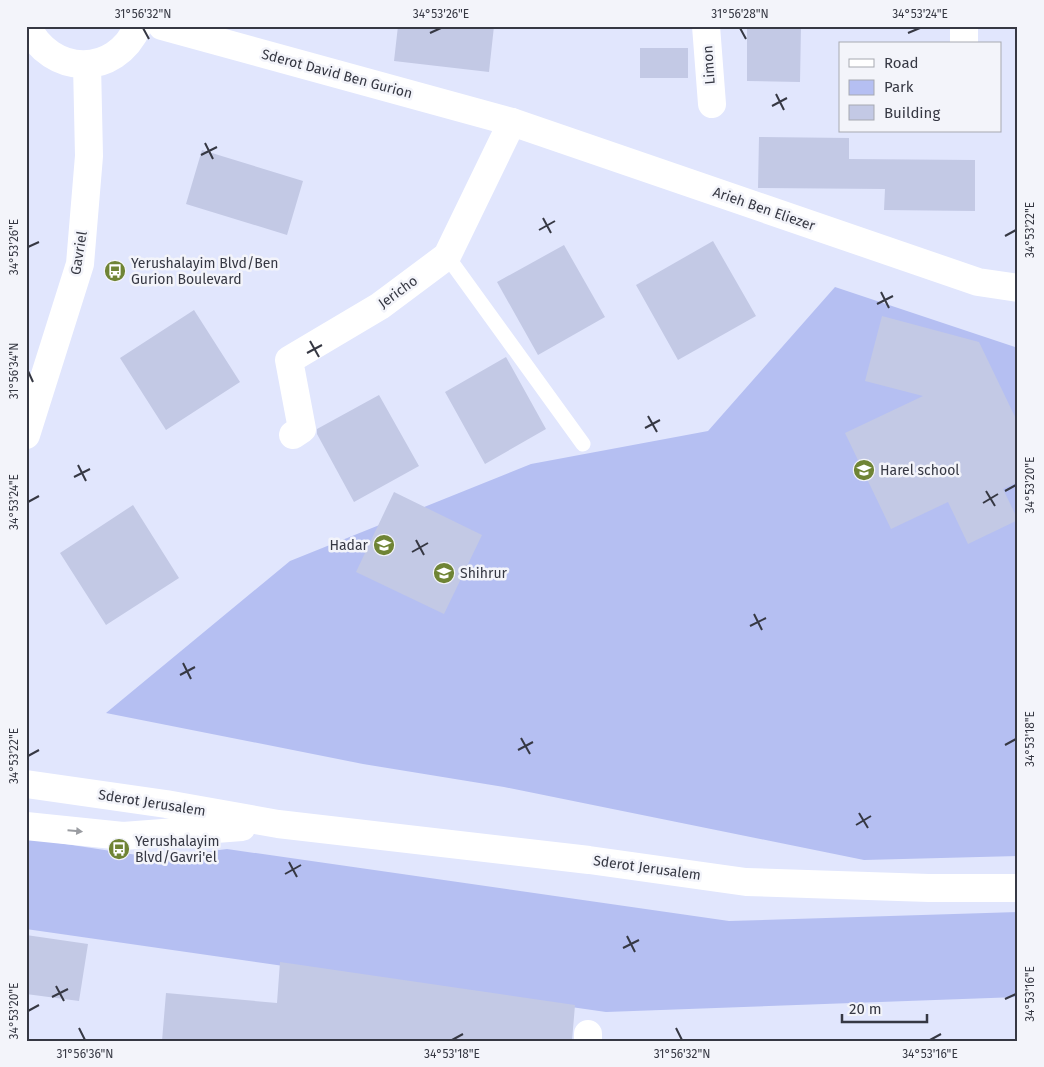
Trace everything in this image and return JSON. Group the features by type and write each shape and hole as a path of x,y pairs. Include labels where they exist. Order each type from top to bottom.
{"street":[{"path":"27,26 42,49 56,58 71,63 87,64 105,60 121,51 133,38 138,26"},
{"name":"Sderot David Ben Gurion","path":"162,26 512,122"},
{"name":"Limon","path":"706,26 712,104"},
{"path":"964,26 964,42"},
{"name":"Gavriel","path":"26,435 80,264 89,156 87,64"},
{"name":"Jericho","path":"293,435 302,429 289,360 380,306 447,256 512,122"},
{"name":"Arieh Ben Eliezer","path":"512,122 978,282 1018,288"},
{"path":"26,775 53,787"},
{"name":"Sderot Jerusalem","path":"26,784 278,824 589,860 746,882 929,888 1018,888"},
{"name":"Sderot Jerusalem","path":"26,826 123,836 278,824"}],"lane":[{"path":"447,256 583,444"}],"green space":[{"path":"835,287 1018,348 1018,856 864,860 504,787 363,764 106,713 290,561 531,464 708,431"},
{"path":"26,838 157,858 227,849 729,921 1018,912 1018,997 606,1012 26,929"}],"building":[{"path":"398,26 494,26 489,72 394,61"},
{"path":"747,26 801,26 800,82 747,81"},
{"path":"640,48 688,48 688,78 640,78"},
{"path":"759,137 849,138 849,159 975,160 975,211 884,210 885,189 758,188"},
{"path":"202,150 303,181 287,235 186,204"},
{"path":"713,241 756,316 678,360 636,285"},
{"path":"564,245 605,317 538,355 497,282"},
{"path":"194,310 240,382 166,430 120,358"},
{"path":"882,316 979,342 1018,423 1018,482 1003,489 1018,520 968,544 948,502 891,529 845,433 923,396 865,381"},
{"path":"506,357 546,429 485,464 445,392"},
{"path":"379,395 419,466 354,502 317,434 317,429"},
{"path":"394,492 482,535 444,614 356,572"},
{"path":"133,505 179,578 106,625 60,553"},
{"path":"26,935 88,944 79,1001 26,994"},
{"path":"280,962 575,1005 572,1041 162,1041 166,993 277,1003"}],"place":[{"name":"Yerushalayim Blvd/Ben Gurion Boulevard","path":"115,271"},
{"name":"Harel school","path":"864,470"},
{"name":"Hadar","path":"384,545"},
{"name":"Shihrur","path":"444,573"},
{"name":"Yerushalayim Blvd/Gavri'el","path":"119,849"}]}
